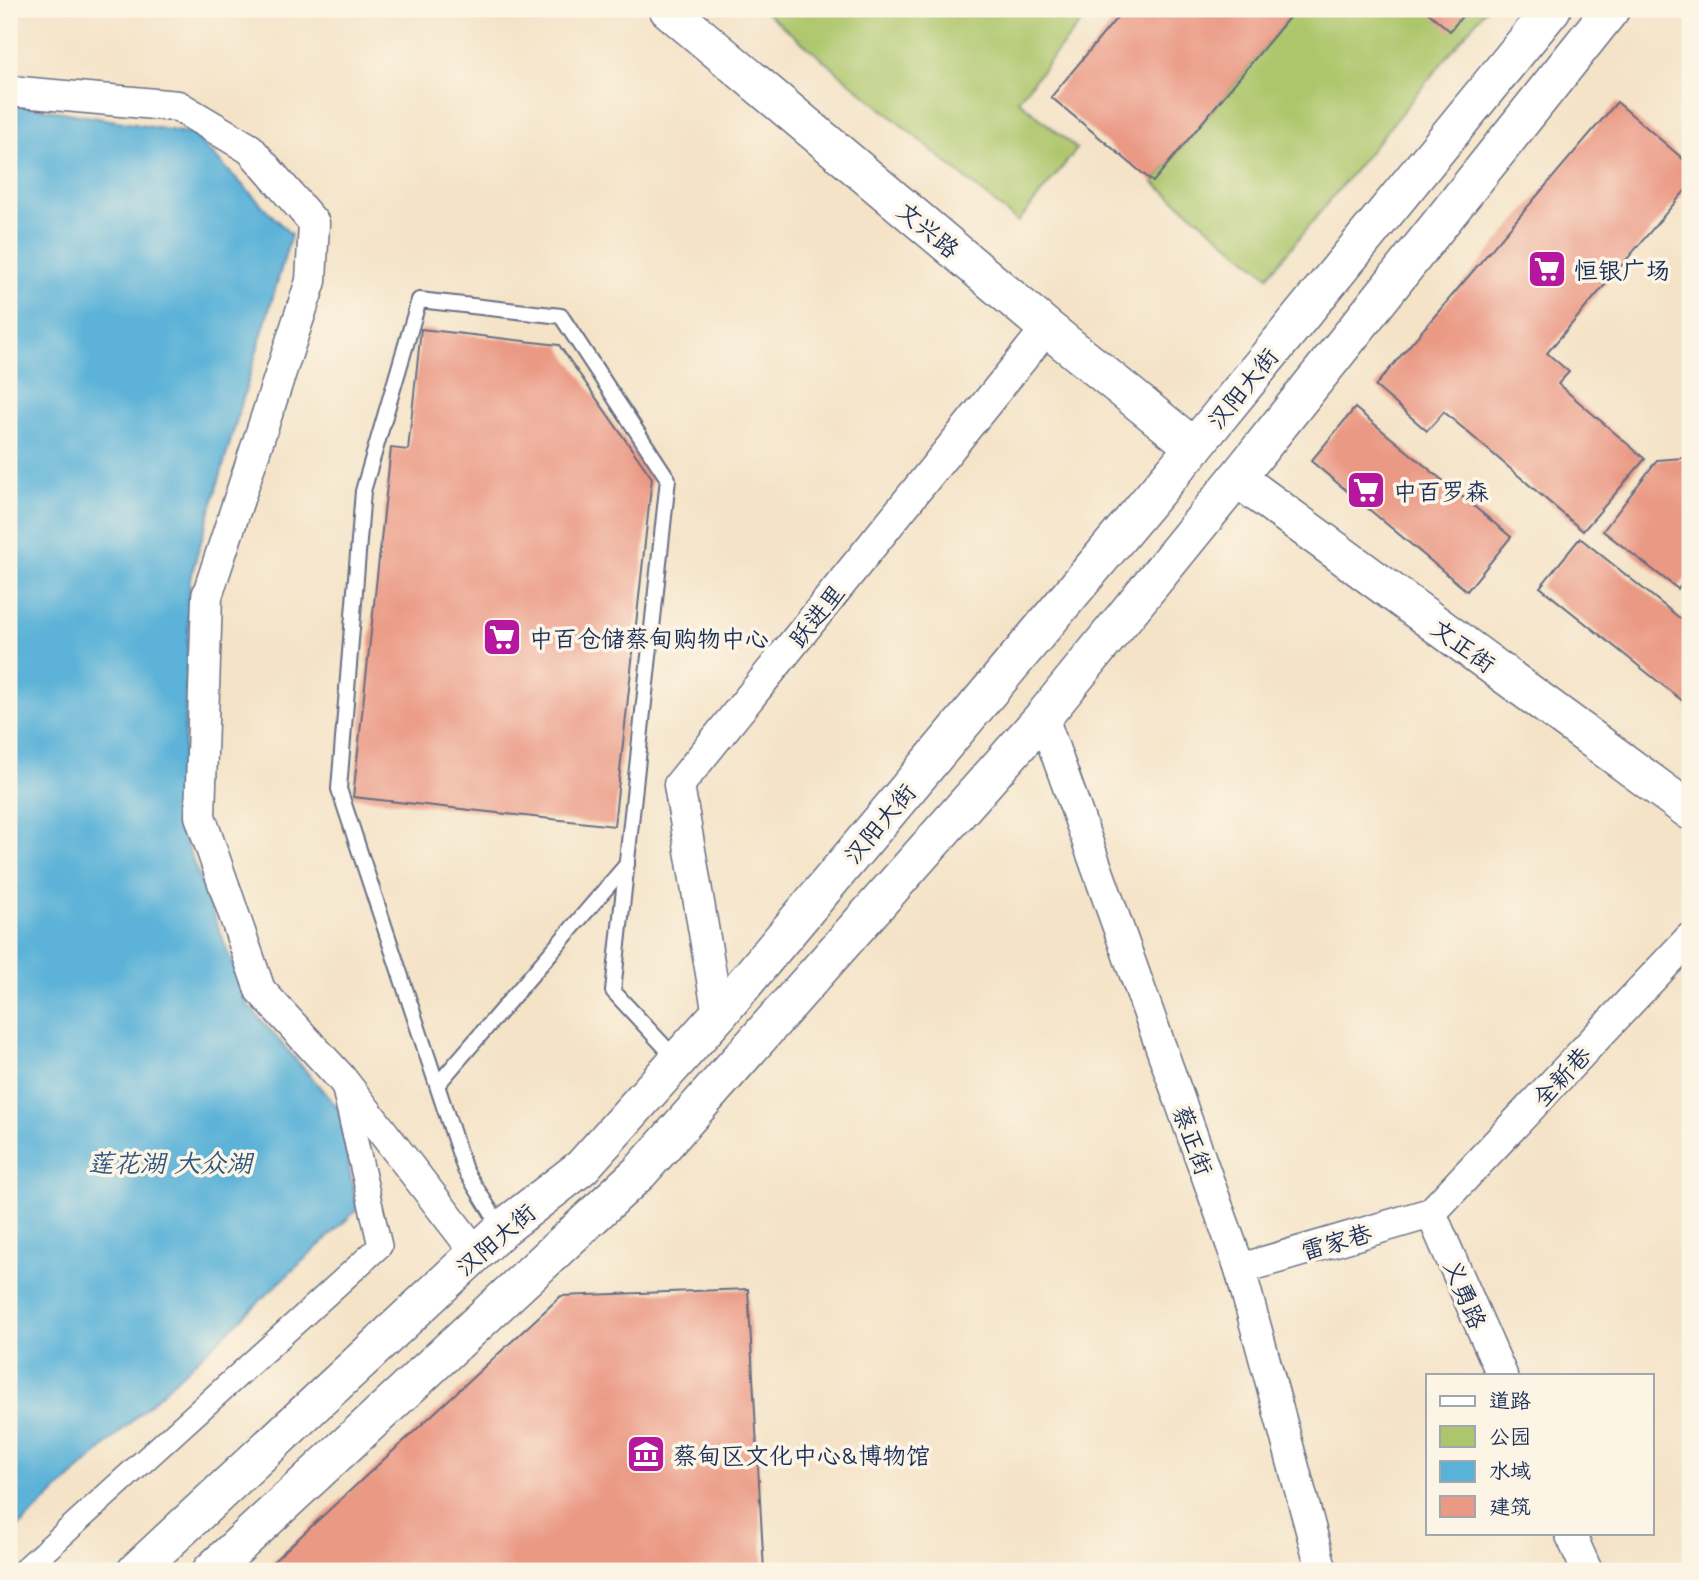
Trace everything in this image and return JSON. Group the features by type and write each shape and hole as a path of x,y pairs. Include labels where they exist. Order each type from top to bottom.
{"street":[{"name":"文兴路","path":"667,9 1046,328 1194,447"},
{"name":"汉阳大街","path":"136,1571 489,1241 582,1167 718,1015 1194,447 1552,9"},
{"name":"汉阳大街","path":"211,1571 640,1172 1043,716 1237,478 1611,9"},
{"path":"9,91 178,106 250,149 314,223 312,281 207,596 200,816 260,990 489,1241"},
{"name":"跃进里","path":"718,1015 679,785 1046,328"},
{"name":"文正街","path":"1237,478 1690,811"},
{"name":"蔡正街","path":"1043,716 1240,1269 1322,1571"},
{"name":"全新巷","path":"1431,1213 1690,939"},
{"path":"23,1571 380,1246 341,1078"},
{"name":"雷家巷","path":"1240,1269 1431,1213"},
{"name":"义勇路","path":"1431,1213 1502,1374"},
{"path":"1570,1534 1587,1571"}],"lane":[{"path":"489,1241 339,789 363,491 419,300 561,316 668,479 613,991 677,1061"},
{"path":"438,1084 628,863"}],"green space":[{"path":"762,9 1092,9 1018,100 1077,149 1018,222"},
{"path":"1296,9 1486,9 1268,276 1153,182"}],"water":[{"name":"莲花湖 大众湖","path":"9,103 193,134 291,235 190,579 181,830 248,1005 338,1108 357,1210 9,1536"}],"building":[{"path":"1124,9 1296,9 1153,182 1051,97"},
{"path":"1424,9 1468,9 1450,31"},
{"name":"恒银广场","path":"1617,102 1690,165 1690,185 1547,353 1569,372 1558,384 1645,459 1583,531 1444,412 1427,431 1375,386"},
{"name":"中百仓储蔡甸购物中心","path":"421,329 559,345 652,478 614,826 353,797 391,448 408,450"},
{"path":"1355,408 1511,537 1467,591 1311,461"},
{"path":"1690,448 1690,573 1678,589 1603,531 1657,460 1683,458"},
{"path":"1580,538 1681,619 1690,608 1690,707 1540,587"},
{"path":"748,1289 764,1571 263,1571 561,1296"}],"place":[{"name":"恒银广场","path":"1547,269"},
{"name":"中百罗森","path":"1366,490"},
{"name":"中百仓储蔡甸购物中心","path":"502,637"},
{"name":"蔡甸区文化中心&博物馆","path":"646,1454"}]}
